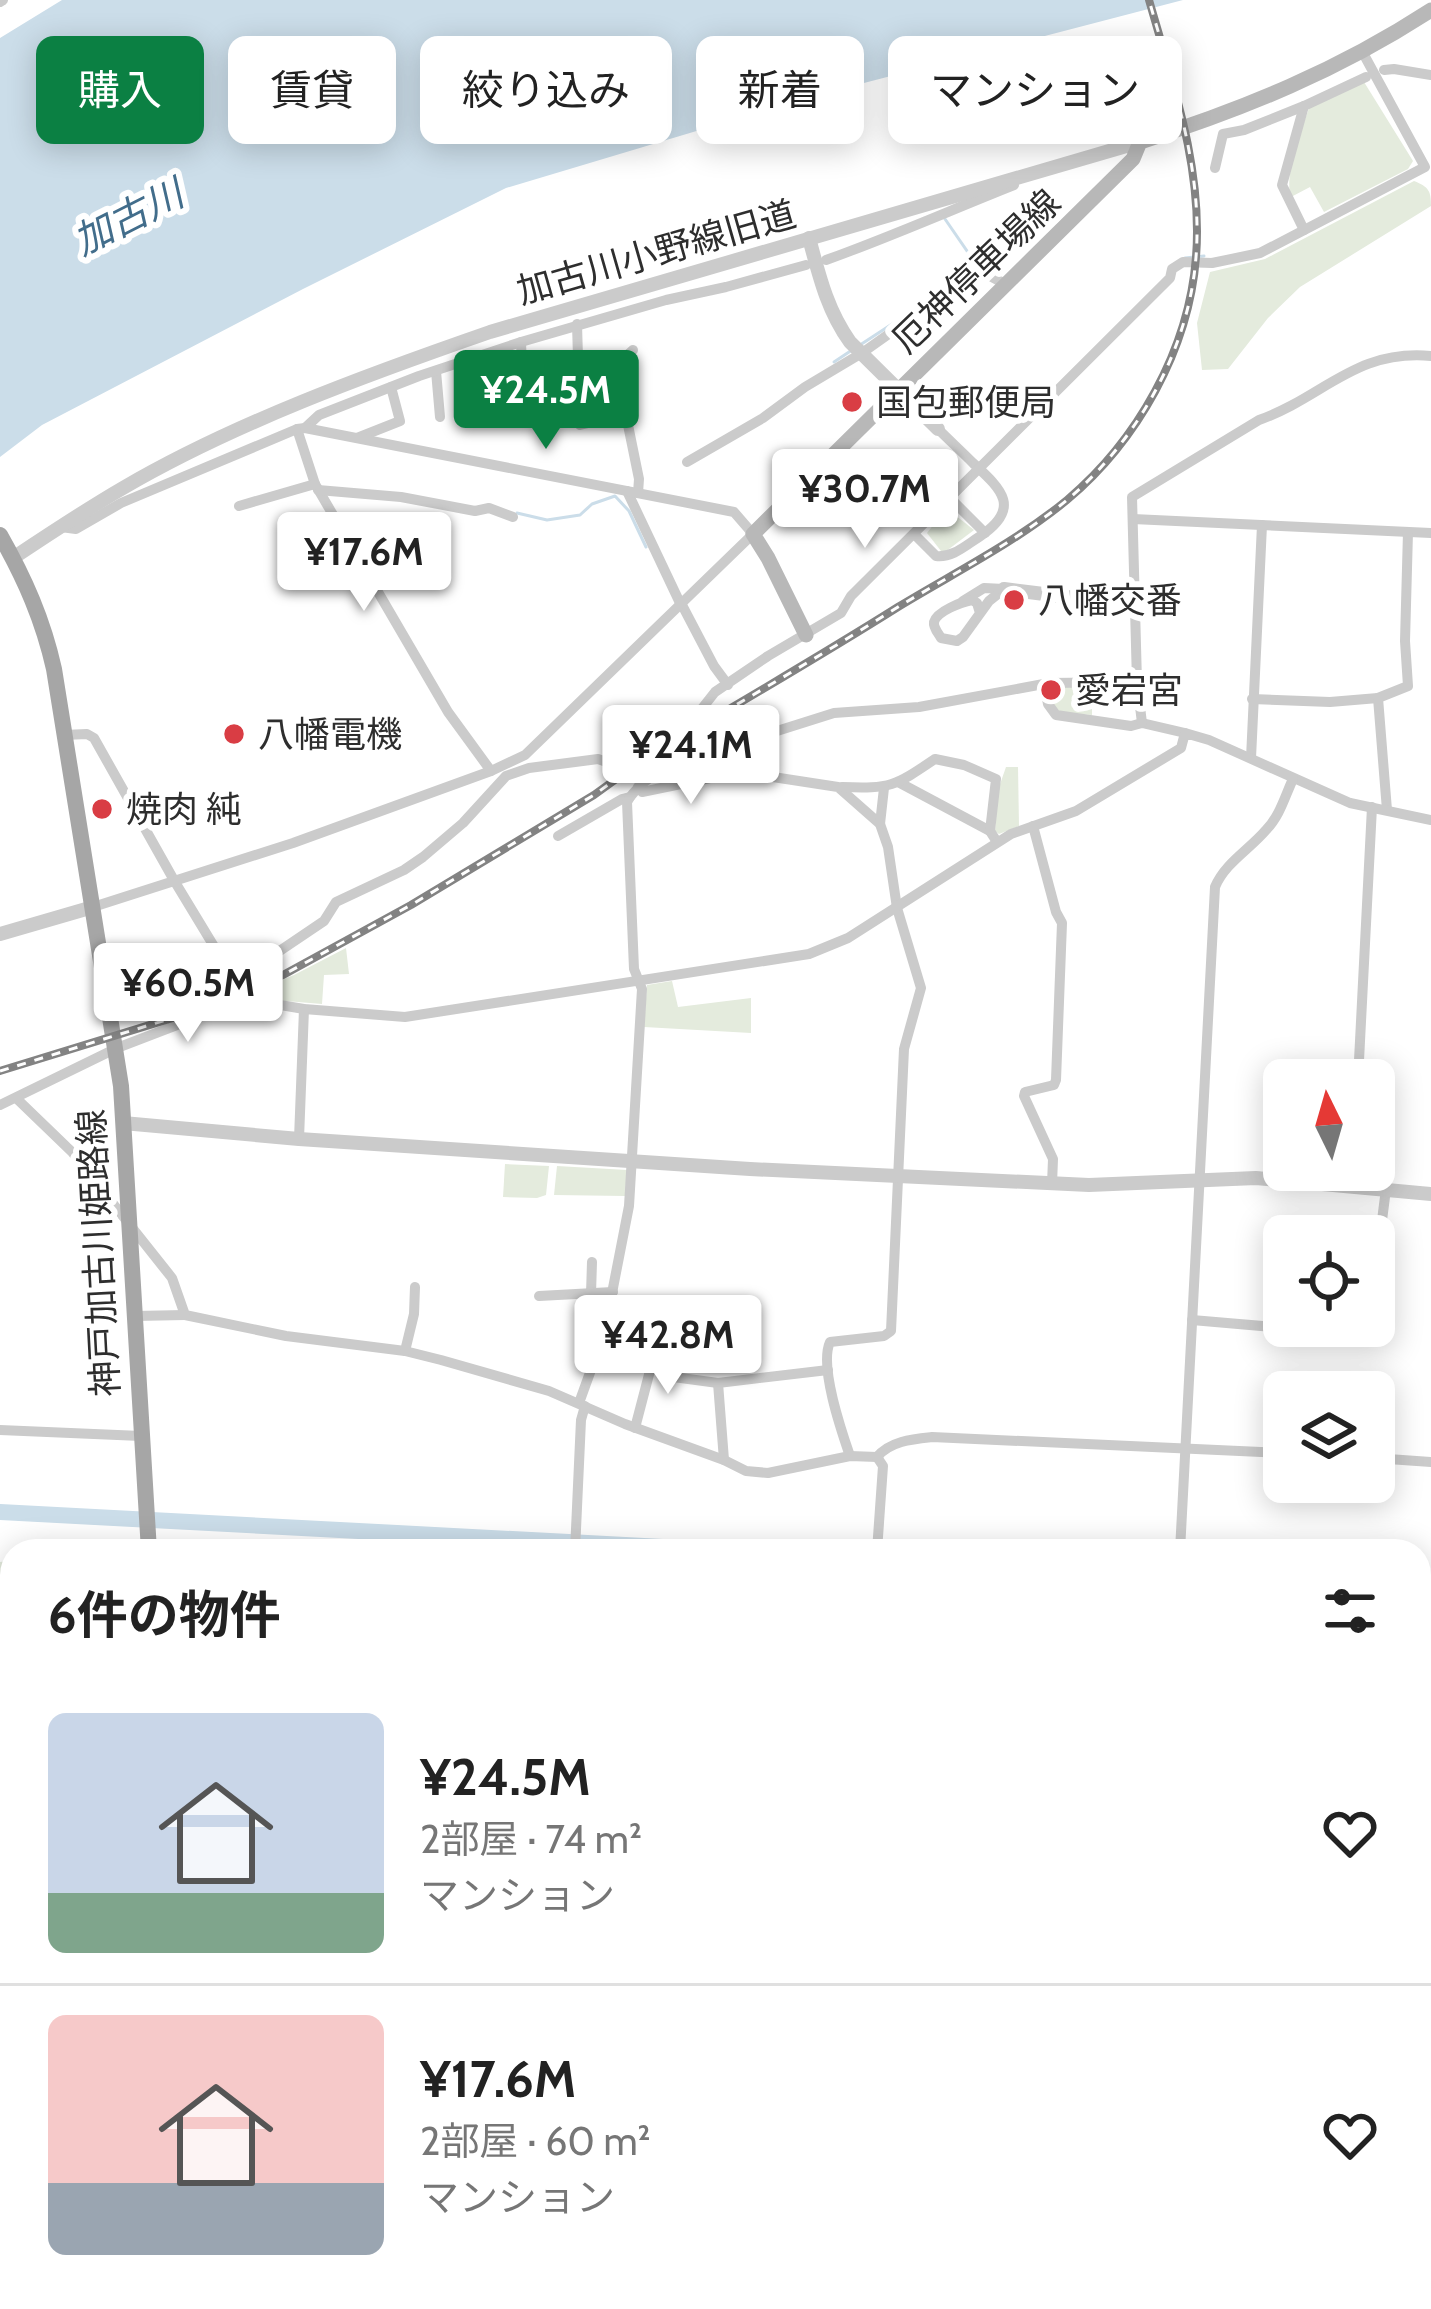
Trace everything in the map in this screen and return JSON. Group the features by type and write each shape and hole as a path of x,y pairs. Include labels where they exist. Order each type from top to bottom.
{"main road":[{"path":"1182,128 1246,106 1363,53 1431,10"},
{"name":"厄神停車場線","path":"753,534 1133,159 1139,144"},
{"path":"753,534 806,635"},
{"name":"神戸加古川姫路線","path":"4,550 29,588 44,627 117,1048 149,1539"}],"street":[{"path":"0,934 175,882 500,771 598,759 618,766 689,725 715,692 841,613 851,596 1170,278 1172,269 1183,262 1212,263 1260,253 1429,168 1363,53"},
{"path":"1384,70 1431,75"},
{"path":"1215,168 1223,134 1244,130 1366,77"},
{"path":"1304,106 1282,185 1304,230"},
{"name":"加古川小野線旧道","path":"4,550 61,527 126,486 213,442 390,367 490,332 1133,144"},
{"path":"826,260 1020,182 1025,175"},
{"path":"808,238 831,311 850,342 997,484 1001,516 985,533 943,558 915,536"},
{"path":"61,527 76,530 121,503 301,428 319,415 436,370 577,324 806,265"},
{"path":"687,461 763,418 979,270 1005,284"},
{"path":"577,324 580,425 627,414"},
{"path":"520,342 523,392"},
{"path":"632,492 639,478 618,368 633,350"},
{"path":"1142,723 1132,497 1259,420 1372,361 1409,354 1431,356"},
{"path":"436,370 440,417"},
{"path":"357,438 400,422 391,387"},
{"path":"64,735 94,738 235,981 324,920 336,902 423,857 463,823 500,771 525,754 753,534 734,512 301,428"},
{"path":"301,428 316,487 448,712 500,771"},
{"path":"239,506 316,487 401,496 475,511 489,508 513,517"},
{"path":"632,492 681,603 728,685"},
{"path":"950,498 985,533"},
{"path":"1132,520 1431,533"},
{"path":"1251,758 1262,526"},
{"path":"1252,699 1330,702 1378,698 1408,686 1408,532"},
{"path":"1004,589 963,637 957,641 941,638 936,618 984,588 1004,589 1068,598 1136,600"},
{"path":"961,602 976,603 980,613"},
{"path":"558,836 674,764 728,741 770,736 834,713 919,707 1044,683 1137,682"},
{"path":"1044,683 1048,704 1056,715 1131,726 1142,723 1185,733 1350,803 1431,820"},
{"path":"1378,698 1387,810"},
{"path":"0,1106 117,1048 245,999 304,1010 405,1017 809,954 844,940 897,908 993,836 1076,811 1124,783 1181,748 1185,733"},
{"path":"770,736 773,777"},
{"path":"634,792 752,770 838,787 884,788 935,759 996,779 993,836"},
{"path":"674,764 682,784"},
{"path":"1181,1539 1215,887 1233,861 1276,818 1293,778"},
{"path":"900,783 993,836"},
{"path":"838,787 880,824"},
{"path":"850,1456 826,1351 830,1342 884,1336 890,1331 904,1049 921,988 897,908 880,824 884,788"},
{"path":"576,1539 582,1404 613,1292 632,1162 642,989 634,969 627,802 634,792"},
{"path":"1359,1059 1372,808"},
{"path":"1033,826 1062,923 1056,1080 1024,1096 1053,1159 1052,1184"},
{"path":"299,1139 304,1010"},
{"path":"16,1098 72,1152 172,1278 185,1315"},
{"path":"124,1123 632,1162 1052,1184 1263,1178"},
{"path":"1395,1190 1431,1193"},
{"path":"591,1294 592,1262"},
{"path":"405,1351 416,1287"},
{"path":"539,1296 613,1292"},
{"path":"135,1316 185,1315 286,1336 405,1351 549,1391 746,1471 768,1473 850,1456 877,1456 908,1440 932,1437 1263,1452"},
{"path":"1192,1320 1263,1326"},
{"path":"635,1428 652,1363 664,1342"},
{"path":"675,1380 718,1382 828,1370"},
{"path":"718,1382 724,1460"},
{"path":"0,1430 141,1436"},
{"path":"877,1456 883,1466 878,1539"},
{"path":"1395,1459 1431,1462"}],"shaded area":[{"path":"1364,82 1413,161 1408,169 1324,212 1310,187 1291,197 1292,165 1309,108"},
{"path":"1414,181 1428,190 1431,206 1300,287 1228,369 1202,370 1197,323 1210,272 1265,259"},
{"path":"950,511 974,530 945,552 927,533"},
{"path":"1092,686 1092,715 1058,712 1046,694 1053,693 1053,687"},
{"path":"1006,767 1018,767 1019,826 999,834 995,831 998,790"},
{"path":"346,948 349,974 324,975 322,1004 274,1000 253,992 294,975"},
{"path":"672,981 678,1007 751,998 751,1033 644,1027 647,985"},
{"path":"505,1164 549,1166 546,1195 503,1197"},
{"path":"557,1166 627,1170 625,1196 554,1195"}],"water":[{"name":"加古川","path":"62,0 1183,0 1045,36 888,36 888,77 864,83 864,36 696,36 696,131 672,138 672,36 420,36 420,144 653,144 506,188 42,425 0,457 0,38"}],"waterway":[{"path":"945,219 975,268"},
{"path":"1185,258 1204,256"},
{"path":"860,345 912,311"},
{"path":"834,362 852,350"},
{"path":"517,513 547,520 580,515 592,504 615,496 629,511 646,547"},
{"path":"0,1512 511,1539"}],"railway":[{"path":"0,1071 192,1012 283,975 594,795 641,761 1006,543 1067,500 1137,422 1171,359 1191,292 1197,224 1191,159 1149,0"}],"place":[{"name":"国包郵便局","path":"852,402"},
{"name":"八幡交番","path":"1014,600"},
{"name":"愛宕宮","path":"1051,690"},
{"name":"八幡電機","path":"234,734"},
{"name":"焼肉 純","path":"102,809"}]}
